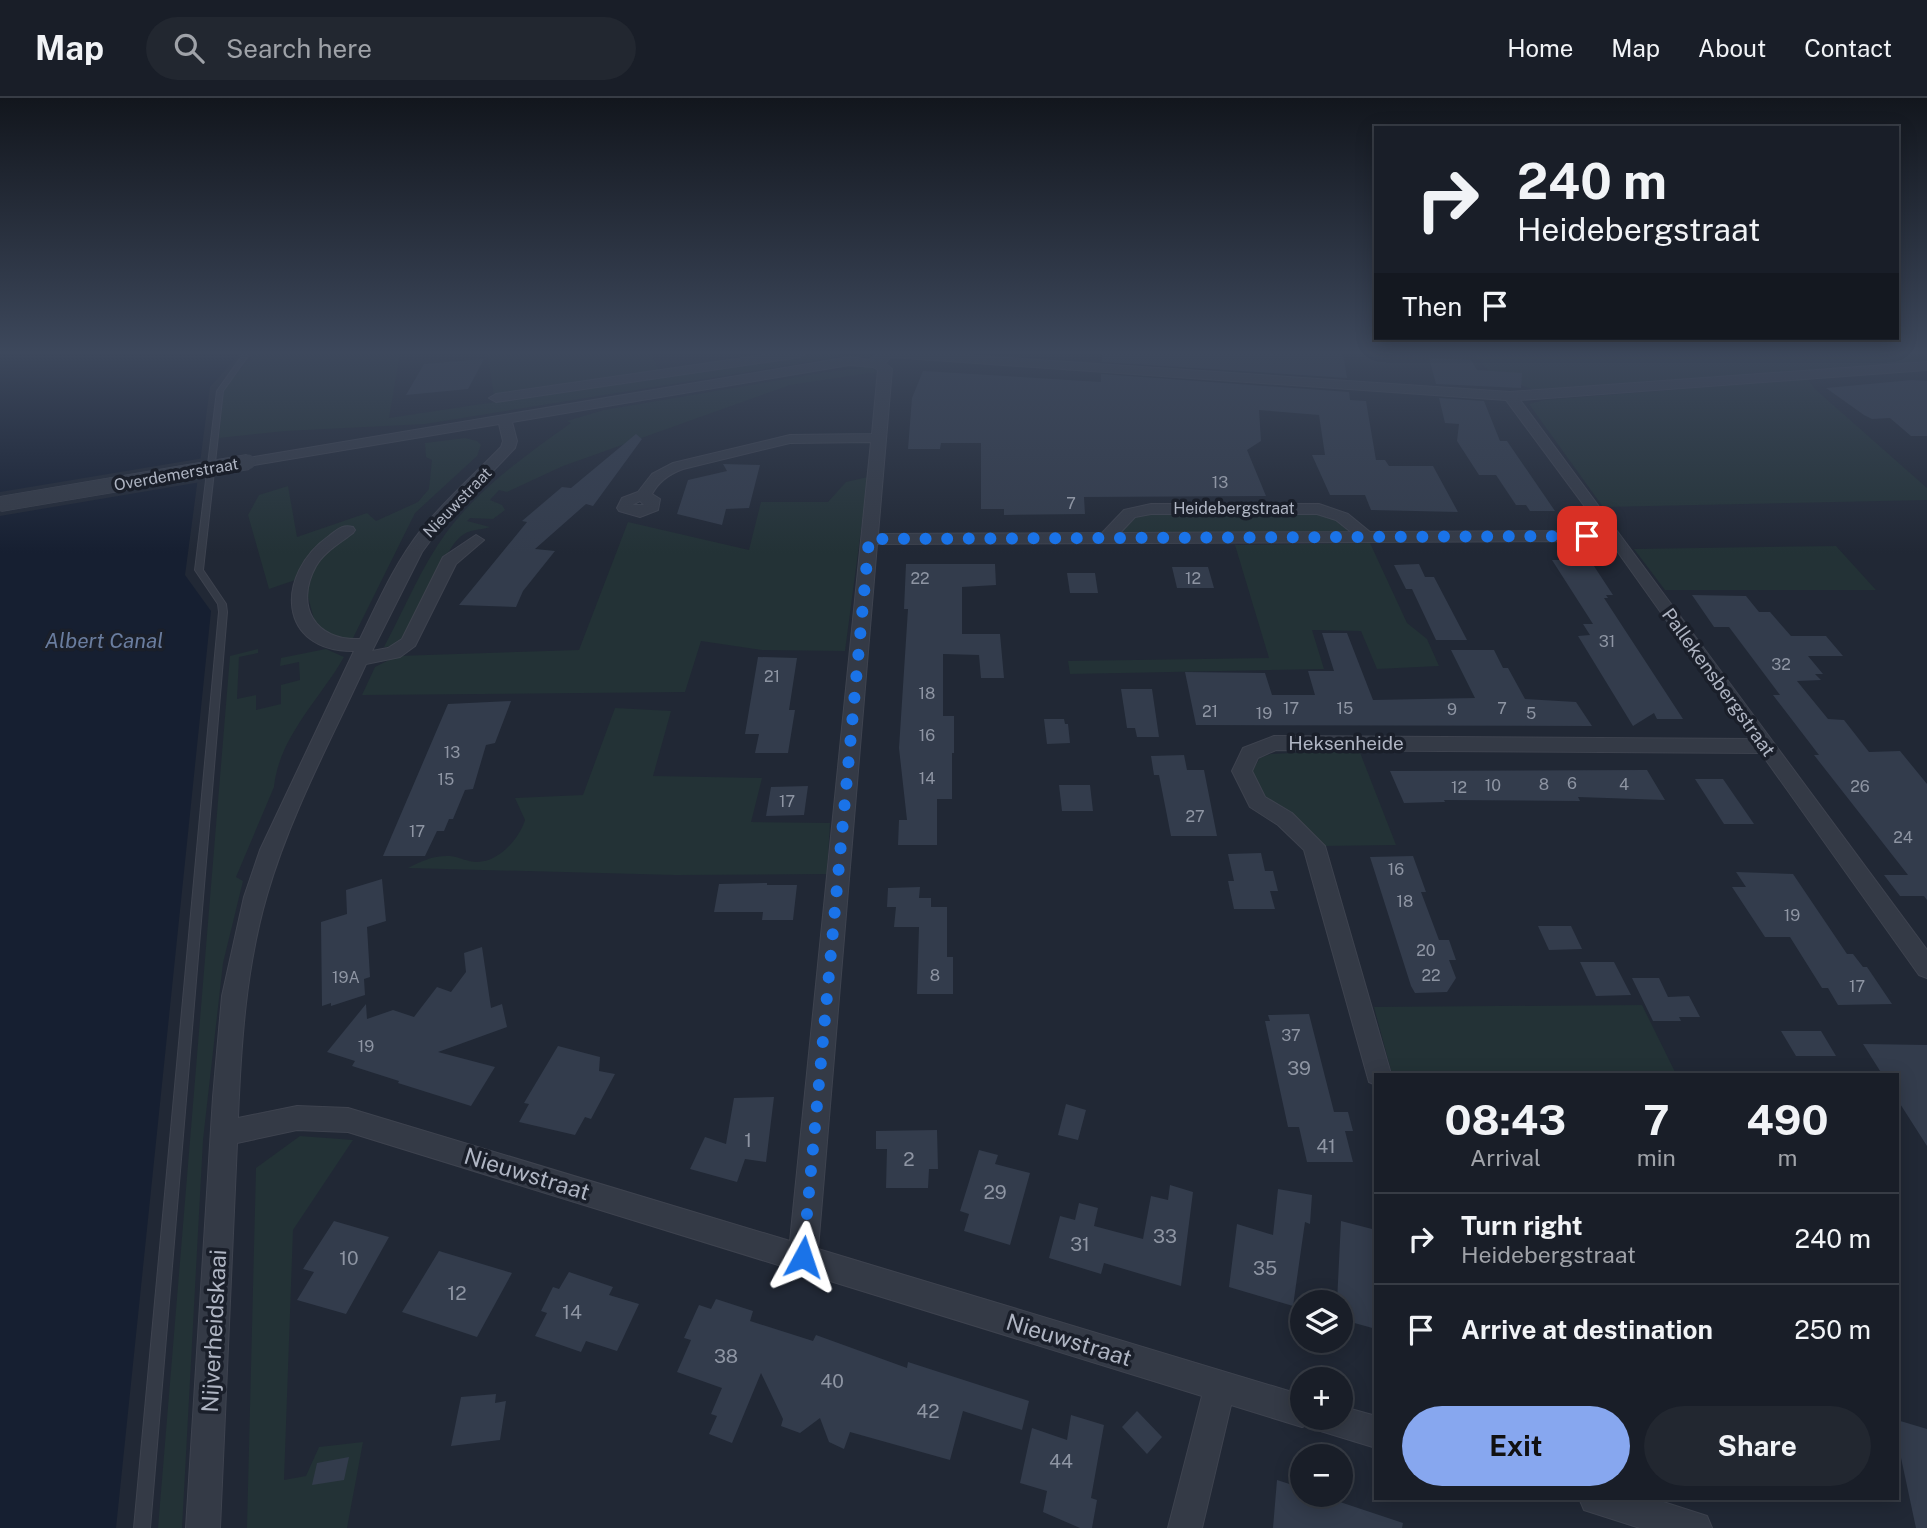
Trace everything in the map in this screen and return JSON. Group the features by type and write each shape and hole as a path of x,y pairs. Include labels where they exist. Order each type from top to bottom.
{"street":[{"name":"Overdemerstraat","path":"0,504 505,420"},
{"name":"Nieuwstraat","path":"505,420 510,441 508,448 451,503 416,545 298,788 271,850 255,897 234,996 225,1133 297,1118 348,1120 1290,1407"},
{"path":"803,1257 881,420"},
{"name":"Pallekensbergstraat","path":"1528,420 1927,968"},
{"path":"644,496 648,487 662,473 678,466 790,439 879,438"},
{"name":"Heidebergstraat","path":"1105,539 1130,513 1151,509 1319,509 1342,517 1366,537"},
{"path":"347,530 318,551 307,566 300,586 302,613 312,632 328,642 363,652"},
{"name":"Heidebergstraat","path":"869,539 1615,536"},
{"name":"Nieuwstraat","path":"363,652 394,653 409,642 449,561 476,540"},
{"name":"Heksenheide","path":"1377,1073 1314,846 1284,819 1257,802 1242,771 1250,753 1274,743 1765,746"},
{"name":"Nijverheidskaai","path":"203,1528 225,1133"},
{"path":"1185,1528 1220,1387"},
{"path":"1353,1426 1374,1431"},
{"path":"1603,1500 1695,1528"}],"lane":[{"path":"142,1528 223,612 222,604 199,570 217,420"}],"shaded area":[{"path":"221,420 451,420 425,424 285,431 219,438"},
{"path":"693,420 563,466 507,492 499,490 490,500 502,505 505,510 493,519 470,518 467,521 490,527 471,531 460,537 442,563 416,619 406,634 395,644 384,647 413,589 446,533 488,487 571,423 567,421"},
{"path":"1540,420 1850,420 1927,488 1927,500 1603,507"},
{"path":"465,438 481,445 477,456 415,513 353,638 335,638 316,627 307,593 310,575 269,589 248,515 259,495 288,486 297,537 367,513 376,521 418,502 429,489 432,460 426,457 425,443"},
{"path":"868,477 845,651 762,650 701,641 685,692 362,695 375,667 397,656 579,650 628,522 749,550 761,502 828,502 846,482"},
{"path":"1311,512 1338,520 1349,532 1125,534 1122,531 1132,517 1145,513"},
{"path":"1370,543 1407,623 1427,639 1439,666 1377,669 1361,631 1312,630 1324,669 1070,674 1068,661 1269,658 1235,545"},
{"path":"1836,546 1876,590 1665,590 1634,549"},
{"path":"258,649 258,653 239,657 237,699 256,695 256,710 281,704 281,685 300,680 299,662 280,666 281,658 326,649 344,657 292,735 277,769 274,787 236,877 243,881 223,963 203,1140 182,1528 158,1528 230,656"},
{"path":"615,708 671,711 653,776 762,778 751,822 830,823 827,874 675,875 408,868 439,856 477,862 493,858 513,842 525,820 515,798 583,795"},
{"path":"1359,750 1396,845 1323,846 1315,835 1266,802 1251,773 1260,758 1271,754"},
{"path":"1642,1005 1676,1073 1392,1073 1374,1007"},
{"path":"300,1136 353,1140 293,1230 284,1480 306,1476 319,1447 363,1442 347,1528 247,1528 256,1168"}],"water":[{"name":"Albert Canal","path":"0,420 206,420 185,575 211,611 116,1528 0,1528"}],"pier":[{"path":"204,458 201,482 0,516 0,492"}],"building":[{"path":"910,420 1260,420 1261,441 1247,450 1266,496 1084,497 1085,514 1004,515 1004,509 981,509 981,443 941,443 940,449 908,449"},
{"path":"1320,420 1369,420 1376,460 1385,460 1389,466 1433,466 1458,512 1371,510 1365,495 1330,495 1312,455 1325,455"},
{"path":"1444,420 1491,420 1500,441 1507,441 1555,511 1530,511 1526,505 1516,505 1496,475 1479,475 1457,441 1459,424 1445,423"},
{"path":"1892,420 1927,420 1927,436 1911,436"},
{"path":"636,434 642,439 593,506 586,504 535,549 555,551 523,591 516,607 459,605 527,522 522,521 562,487 571,488"},
{"path":"723,464 760,465 749,508 726,509 722,525 677,514 688,480 727,471"},
{"path":"1552,560 1590,560 1613,595 1606,595 1608,598 1604,598 1683,719 1657,719 1654,713 1633,726 1578,636 1590,635 1583,624 1593,624"},
{"path":"906,564 995,564 996,585 962,587 962,634 1000,634 1004,678 981,678 979,655 943,654 943,716 954,716 954,753 952,799 937,799 937,845 898,845 899,820 907,820 899,748 908,609 904,609"},
{"path":"1419,564 1425,577 1434,577 1467,640 1436,640 1412,589 1406,589 1394,565"},
{"path":"1172,567 1208,567 1214,588 1177,588"},
{"path":"1067,573 1095,573 1098,593 1070,593"},
{"path":"1692,595 1746,596 1759,612 1770,612 1791,636 1826,636 1843,656 1808,656 1823,674 1815,674 1821,680 1797,681 1828,719 1844,720 1869,752 1900,751 1927,784 1927,900 1924,896 1900,896 1884,875 1908,875 1814,755 1819,755 1773,695 1780,695 1729,627 1714,627"},
{"path":"1322,633 1347,633 1373,700 1475,698 1451,650 1494,650 1503,668 1508,668 1525,699 1576,702 1592,726 1196,725 1185,672 1265,673 1272,695 1315,695 1308,671 1334,671"},
{"path":"758,657 797,658 789,710 795,710 788,753 755,753 759,734 745,734"},
{"path":"1121,689 1152,689 1159,737 1137,737 1135,728 1127,728"},
{"path":"511,701 495,743 486,745 473,789 465,790 453,819 449,819 444,831 437,831 425,856 383,856 448,704"},
{"path":"1044,719 1064,719 1065,724 1068,724 1070,743 1047,744"},
{"path":"1184,755 1187,770 1204,770 1217,836 1171,836 1159,775 1154,775 1151,756"},
{"path":"1647,770 1665,800 1578,797 1580,801 1444,800 1445,802 1404,803 1390,771"},
{"path":"1695,779 1723,779 1754,824 1724,824"},
{"path":"1059,785 1090,785 1093,811 1062,811"},
{"path":"808,786 804,815 766,816 771,787"},
{"path":"1261,853 1265,871 1273,871 1278,891 1270,891 1275,909 1234,909 1228,881 1234,881 1228,854"},
{"path":"1413,856 1426,892 1421,892 1439,940 1449,940 1456,960 1449,960 1456,978 1447,992 1415,993 1411,986 1370,857"},
{"path":"1736,872 1793,874 1847,954 1853,954 1863,967 1867,967 1892,1004 1838,1005 1828,988 1822,988 1790,937 1765,937 1732,887 1746,887"},
{"path":"382,879 386,921 367,927 370,977 364,979 365,995 331,1006 331,1003 322,1006 321,922 347,914 346,890"},
{"path":"719,884 797,885 793,920 762,920 763,912 714,912"},
{"path":"920,887 919,898 931,898 931,907 947,907 947,957 953,957 953,994 917,994 919,927 894,927 896,907 887,907 888,888"},
{"path":"1538,926 1571,926 1582,949 1549,950"},
{"path":"482,947 491,1008 502,1004 507,1027 438,1052 495,1067 471,1106 352,1066 355,1061 327,1052 366,1004 367,1019 393,1010 414,1017 437,987 451,992 466,972 464,953"},
{"path":"1580,962 1614,962 1631,995 1596,996"},
{"path":"1632,978 1659,978 1668,997 1689,996 1700,1017 1679,1017 1681,1021 1653,1021"},
{"path":"1309,1014 1334,1112 1348,1112 1353,1131 1345,1131 1353,1162 1307,1162 1299,1127 1288,1127 1265,1021 1270,1021 1268,1015"},
{"path":"1781,1031 1821,1031 1836,1056 1796,1056"},
{"path":"1863,1044 1927,1045 1927,1146 1899,1102 1899,1073 1881,1073"},
{"path":"558,1046 600,1057 599,1071 615,1074 591,1119 585,1117 575,1135 519,1122 529,1104 524,1103"},
{"path":"774,1097 766,1162 745,1159 737,1182 690,1169 705,1137 726,1144 734,1098"},
{"path":"1066,1104 1086,1110 1078,1140 1058,1135"},
{"path":"937,1130 938,1169 929,1169 928,1188 886,1188 887,1149 876,1149 876,1131"},
{"path":"979,1150 998,1155 995,1164 1030,1173 1010,1245 964,1231 969,1214 960,1211"},
{"path":"1170,1185 1193,1192 1181,1286 1104,1263 1101,1274 1049,1258 1060,1216 1075,1220 1079,1203 1098,1208 1094,1226 1143,1239 1151,1196 1168,1200"},
{"path":"1278,1189 1312,1195 1310,1224 1305,1222 1295,1290 1290,1290 1290,1305 1229,1287 1237,1224 1273,1235"},
{"path":"334,1221 389,1237 346,1314 297,1300 314,1272 303,1269"},
{"path":"1341,1221 1374,1229 1374,1328 1353,1323 1353,1290 1338,1290"},
{"path":"439,1251 512,1273 477,1337 402,1312"},
{"path":"569,1272 613,1287 609,1295 639,1304 617,1351 586,1341 581,1352 535,1336 547,1313 541,1311 553,1287 559,1289"},
{"path":"716,1299 753,1311 750,1321 813,1341 816,1335 907,1368 908,1362 1029,1401 1022,1430 963,1411 950,1460 850,1432 844,1449 829,1442 820,1418 800,1433 781,1426 783,1419 761,1373 732,1443 709,1434 717,1416 711,1414 722,1388 677,1372 691,1340 684,1338 699,1305 711,1309"},
{"path":"496,1394 495,1403 506,1401 500,1440 451,1446 461,1397"},
{"path":"1137,1411 1162,1437 1147,1454 1122,1427"},
{"path":"1071,1415 1104,1425 1091,1498 1097,1500 1092,1528 1080,1528 1043,1512 1047,1491 1020,1483 1032,1428 1067,1440"},
{"path":"1899,1421 1927,1429 1927,1528 1916,1528 1899,1448"},
{"path":"349,1457 344,1480 312,1485 317,1463"},
{"path":"1277,1480 1290,1484 1290,1507 1353,1506 1403,1523 1402,1528 1273,1528"}],"route":[{"path":"803,1257 869,539 1587,536"}]}
